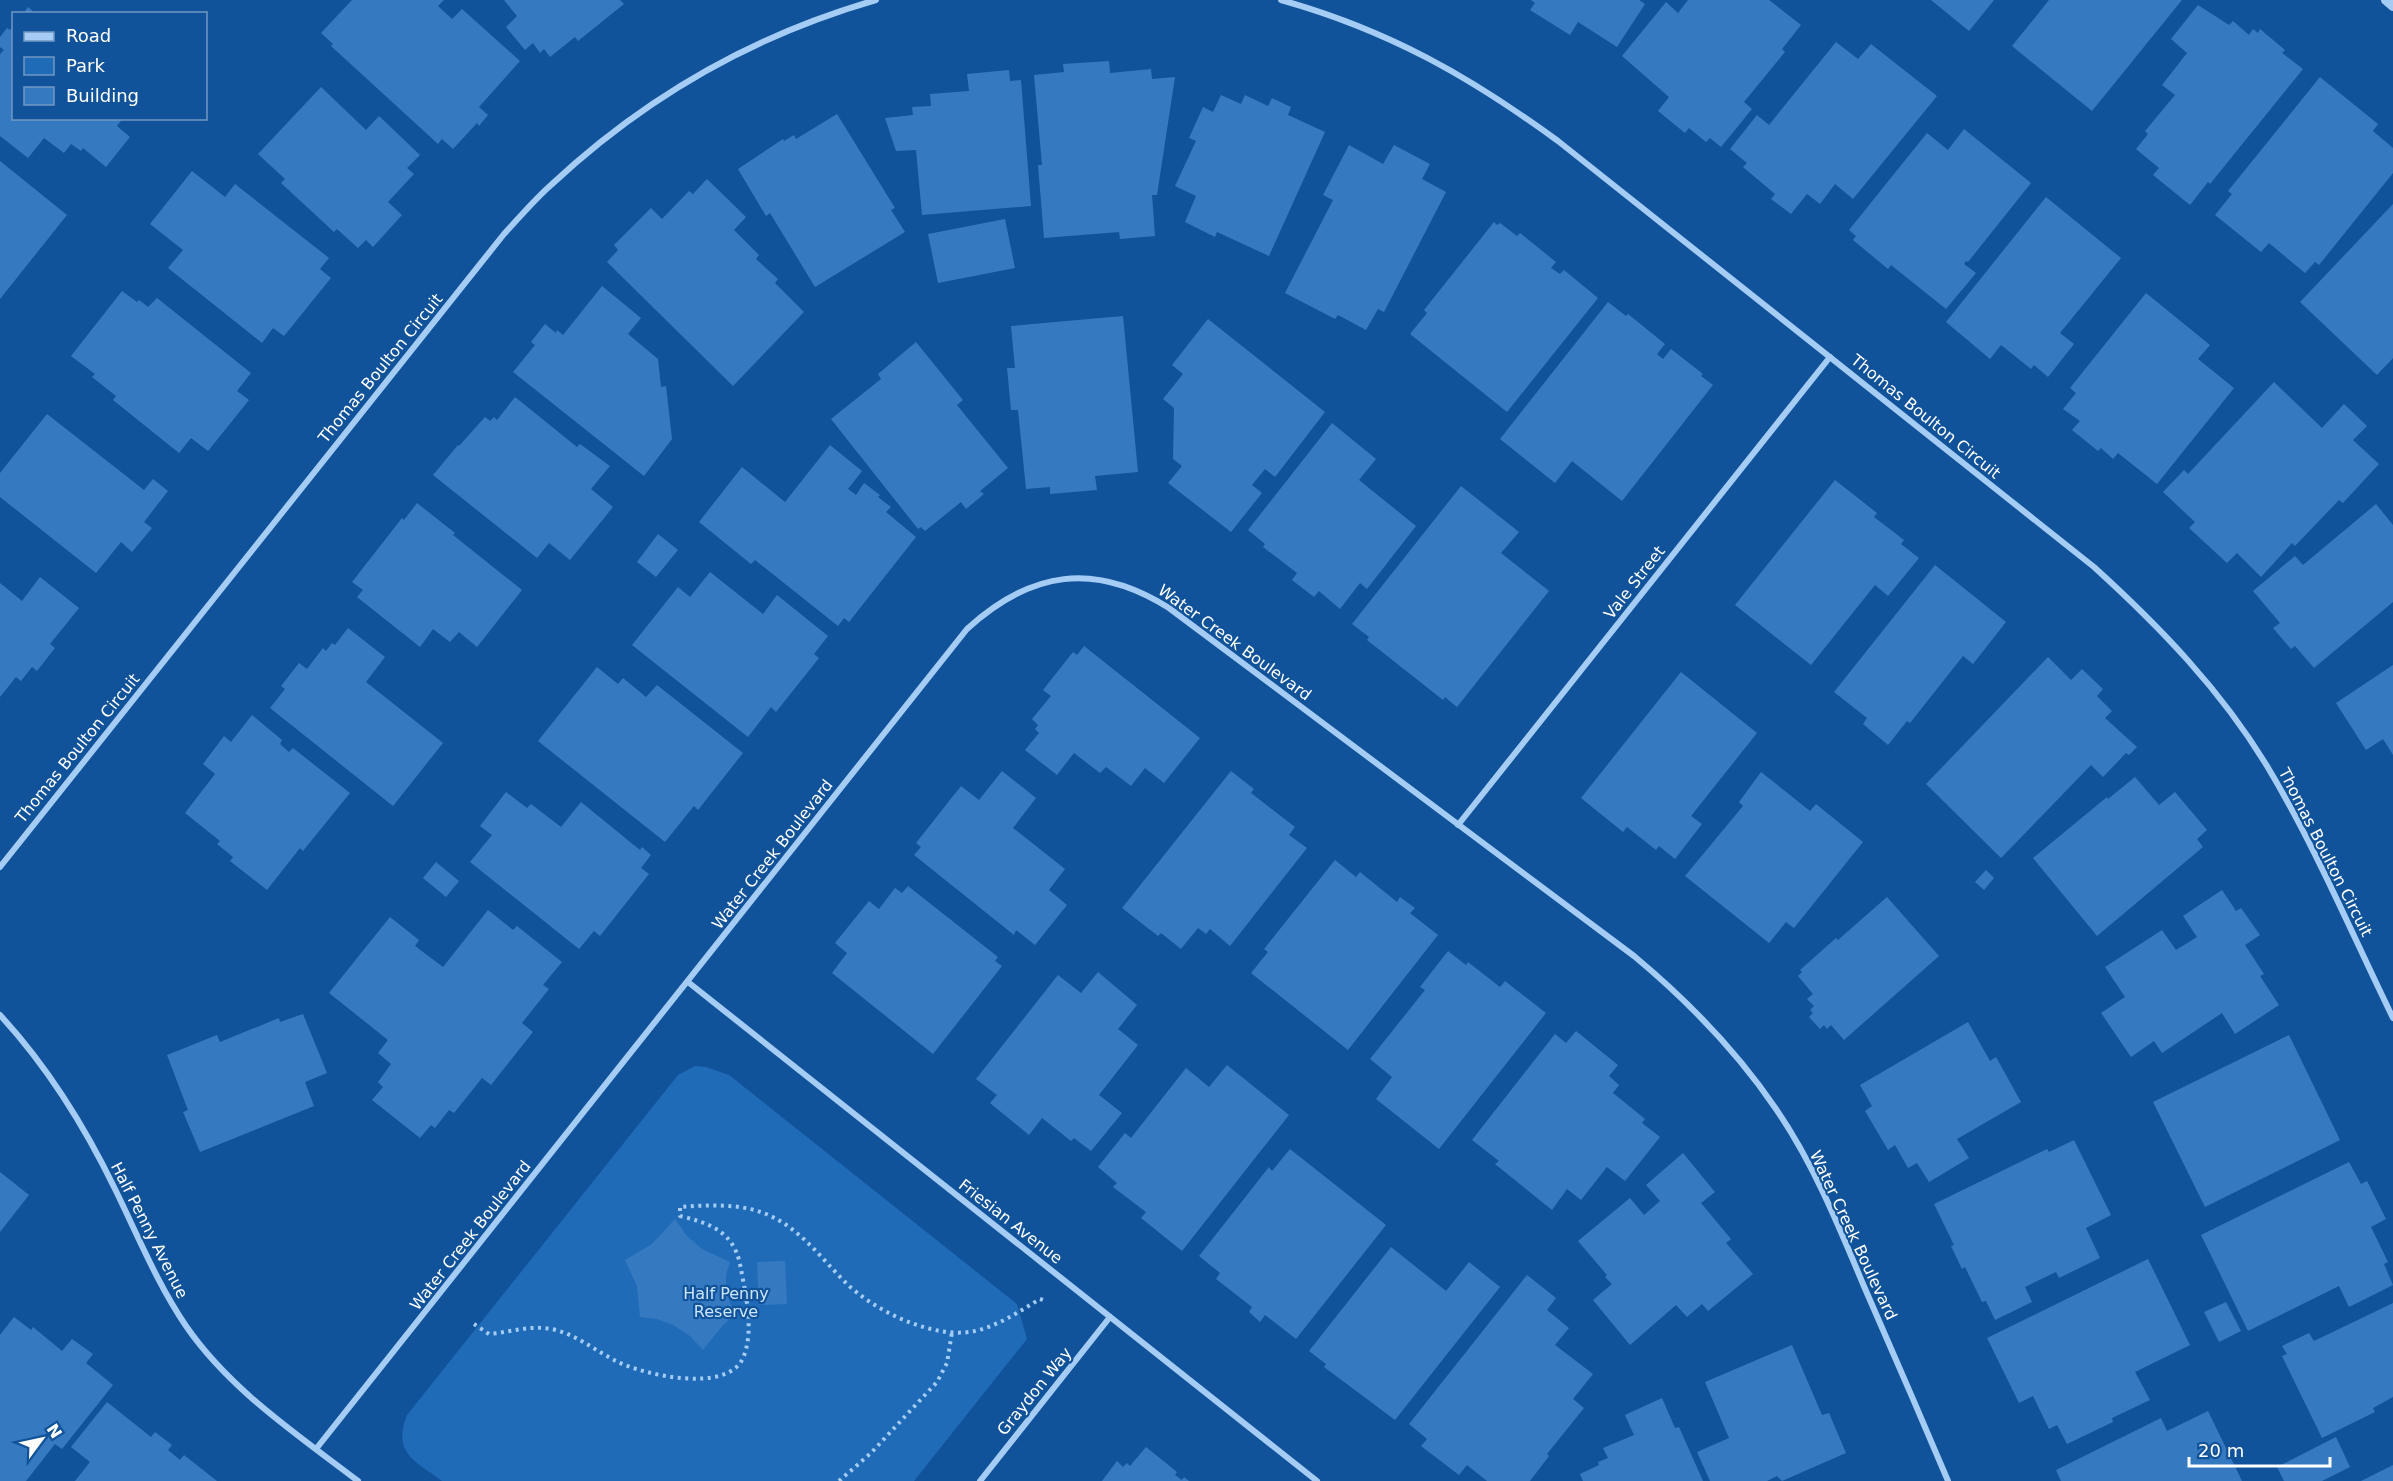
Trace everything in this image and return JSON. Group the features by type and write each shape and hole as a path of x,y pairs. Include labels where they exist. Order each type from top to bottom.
{"street":[{"name":"Thomas Boulton Circuit","path":"0,867 504,234 550,186 601,141 646,108 712,66 773,36 835,12 876,0"},
{"name":"Thomas Boulton Circuit","path":"1281,0 1378,33 1441,64 1502,100 1558,141 2094,567 2144,612 2189,661 2231,713 2266,764 2296,819 2393,1018"},
{"path":"2386,0 2393,6"},
{"name":"Vale Street","path":"1458,825 1830,357"},
{"name":"Water Creek Boulevard","path":"316,1449 967,629 988,610 1011,595 1038,584 1065,579 1093,579 1120,584 1146,593 1169,608 1634,956 1675,991 1713,1029 1748,1070 1782,1119 1826,1197 1948,1481"},
{"name":"Friesian Avenue","path":"688,982 1317,1481"},
{"name":"Half Penny Avenue","path":"0,1015 19,1036 55,1085 114,1188 160,1286 211,1358 237,1385 358,1481"},
{"name":"Graydon Way","path":"980,1481 1110,1317"}],"path":[{"path":"474,1324 489,1334 532,1327 556,1330 584,1342 617,1362 651,1373 688,1378 728,1374 737,1367 746,1348 745,1295 737,1250 731,1242 718,1230 680,1216 680,1207 701,1205 740,1206 768,1214 803,1237 845,1282 874,1305 921,1326 952,1332 978,1331 1009,1318 1040,1299 1050,1302"},
{"path":"840,1481 871,1453 937,1382 947,1363 952,1332"}],"green space":[{"name":"Half Penny Reserve","path":"695,1066 706,1067 729,1075 1017,1304 1027,1339 914,1481 442,1481 415,1461 404,1447 403,1428 407,1415 678,1075"}],"building":[{"path":"352,0 444,0 438,6 452,19 462,9 520,61 479,107 488,115 479,126 477,123 453,149 442,139 438,144 331,46 333,44 321,33"},
{"path":"504,0 620,0 624,4 578,41 575,37 550,57 544,49 540,53 533,43 525,50 506,27 517,16"},
{"path":"1531,0 1639,0 1645,4 1617,47 1578,22 1570,35 1530,10 1535,3"},
{"path":"1688,0 1769,0 1801,25 1782,49 1785,52 1744,102 1752,109 1721,147 1710,138 1706,142 1689,128 1685,133 1658,111 1669,97 1622,56 1666,2 1678,13"},
{"path":"1931,0 1994,0 1969,31"},
{"path":"2049,0 2182,0 2092,111 2012,46"},
{"path":"2198,5 2229,25 2233,21 2249,35 2253,29 2258,33 2260,29 2285,50 2282,53 2303,69 2210,184 2208,182 2190,205 2153,175 2159,168 2136,149 2148,134 2145,131 2175,95 2162,85 2187,53 2171,39"},
{"path":"28,7 34,12 24,12"},
{"path":"7,28 10,30 12,28 12,120 122,120 117,126 130,137 106,167 83,148 81,151 71,144 64,153 44,138 28,158 0,136 0,54 4,50 0,47 0,37"},
{"path":"1836,42 1858,59 1871,44 1937,96 1853,199 1835,184 1820,204 1807,194 1791,214 1771,199 1775,194 1743,167 1747,163 1730,149 1757,115 1769,125"},
{"path":"1109,61 1110,73 1151,69 1152,79 1175,77 1157,195 1152,195 1155,236 1120,239 1119,232 1044,238 1038,165 1042,165 1034,75 1064,72 1063,64"},
{"path":"1009,70 1010,81 1021,80 1031,206 922,215 916,150 896,151 885,118 913,115 912,107 931,106 930,94 969,91 967,74"},
{"path":"2320,77 2378,124 2373,131 2393,148 2393,173 2319,265 2315,262 2305,273 2269,243 2261,252 2215,215 2232,194 2228,191"},
{"path":"321,87 366,130 379,116 420,155 407,168 414,174 388,202 402,215 373,247 366,240 358,248 337,229 334,232 281,183 285,179 258,154"},
{"path":"1221,95 1241,104 1245,95 1268,106 1272,98 1291,107 1288,115 1325,132 1269,256 1217,232 1215,237 1185,222 1196,196 1175,186 1196,141 1189,138 1203,107 1213,112"},
{"path":"837,114 895,208 891,210 905,232 815,287 770,213 766,216 738,169 783,139 784,141 794,135 796,139"},
{"path":"1964,129 2031,183 1968,262 1966,261 1964,264 1976,273 1946,309 1891,265 1888,269 1853,240 1856,236 1849,230 1927,133 1948,150"},
{"path":"1349,145 1383,164 1394,145 1430,164 1422,179 1446,192 1384,312 1378,309 1366,330 1338,315 1335,319 1285,293 1333,200 1323,195"},
{"path":"0,161 67,215 0,299"},
{"path":"192,171 225,197 235,184 329,258 320,269 331,278 284,336 273,328 262,343 168,268 183,250 150,224"},
{"path":"707,179 746,217 734,230 759,255 756,259 778,279 775,283 804,312 733,386 607,262 618,250 614,245 651,208 662,219 689,191 693,194"},
{"path":"2046,197 2121,258 2060,333 2074,344 2048,377 2034,365 2031,369 2001,345 1990,359 1946,322"},
{"path":"2393,204 2393,358 2377,375 2300,302"},
{"path":"1005,219 1015,268 938,283 928,234"},
{"path":"1494,222 1497,225 1500,223 1517,236 1520,233 1556,262 1551,268 1560,274 1564,270 1598,298 1507,412 1410,334 1427,313 1424,310"},
{"path":"602,286 641,318 628,334 658,359 661,387 666,386 672,439 644,476 513,372 535,345 531,342 545,324 556,333 557,330 563,335"},
{"path":"122,291 148,307 157,298 251,373 237,391 249,400 208,451 191,438 179,453 113,400 116,396 92,377 95,374 71,356"},
{"path":"2146,293 2210,345 2198,359 2234,388 2157,484 2118,453 2113,459 2101,448 2098,451 2072,430 2080,421 2063,409 2076,393 2070,388"},
{"path":"1608,302 1626,316 1628,314 1665,344 1657,354 1663,359 1671,349 1703,374 1701,376 1713,385 1622,501 1572,461 1555,483 1500,439"},
{"path":"1123,316 1138,472 1095,476 1097,490 1050,494 1050,487 1026,489 1018,410 1011,410 1007,368 1015,368 1011,326"},
{"path":"1208,319 1325,412 1275,477 1265,469 1252,485 1262,493 1231,532 1168,483 1182,466 1173,459 1174,408 1163,399 1183,374 1172,365"},
{"path":"916,342 963,400 957,405 1008,468 980,491 984,494 966,509 961,502 925,531 921,527 918,529 831,419 881,379 878,374"},
{"path":"2274,382 2322,428 2344,404 2367,426 2353,440 2379,464 2343,503 2339,500 2295,546 2292,543 2261,577 2237,553 2227,563 2189,528 2195,522 2163,492 2184,470 2188,474"},
{"path":"515,397 577,447 580,444 610,466 591,489 613,507 570,560 549,543 537,558 433,475 485,417 490,421 494,417 497,420"},
{"path":"47,414 144,490 153,479 168,491 144,522 152,528 132,552 121,542 96,573 0,497 0,473"},
{"path":"1332,423 1376,459 1359,480 1416,526 1367,589 1360,583 1340,609 1319,591 1314,597 1292,580 1297,573 1263,547 1265,544 1248,530"},
{"path":"830,445 862,471 848,489 856,495 864,483 891,507 886,512 916,537 849,622 844,618 838,626 755,560 751,564 699,522 742,467 785,502"},
{"path":"1835,480 1877,513 1874,517 1904,540 1901,544 1919,558 1888,596 1875,585 1811,665 1735,605"},
{"path":"1461,486 1519,532 1501,553 1549,591 1457,707 1445,697 1443,700 1367,640 1369,637 1352,624"},
{"path":"417,503 522,590 477,647 459,632 450,642 433,629 420,647 357,597 363,590 352,582 402,518 404,520"},
{"path":"2376,504 2393,525 2393,602 2314,668 2295,646 2291,649 2273,628 2280,623 2253,591 2295,556 2303,565"},
{"path":"658,534 678,550 656,577 637,562"},
{"path":"1935,565 2006,622 1973,664 1963,656 1910,723 1907,721 1888,745 1863,724 1867,718 1834,692"},
{"path":"710,572 763,614 777,595 828,636 814,654 819,658 776,712 771,707 748,737 632,645 678,587 690,597"},
{"path":"40,577 79,608 50,644 55,648 37,671 32,667 21,681 16,677 0,697 0,583 22,601"},
{"path":"348,628 385,657 366,682 443,743 393,806 270,708 285,689 281,686 299,663 307,669 323,648 326,651 332,643 335,645"},
{"path":"1084,646 1200,738 1164,783 1145,768 1131,786 1106,767 1100,773 1074,753 1057,775 1025,750 1039,733 1035,729 1038,725 1032,719 1051,696 1043,690 1073,652 1077,655"},
{"path":"2048,657 2071,680 2082,669 2103,689 2097,696 2112,711 2105,718 2137,747 2129,755 2126,753 2103,777 2091,765 2001,858 1926,784"},
{"path":"2393,665 2393,755 2383,739 2366,750 2336,703"},
{"path":"597,667 618,684 623,678 646,697 657,685 743,753 698,810 694,806 665,842 538,741"},
{"path":"1681,672 1757,733 1691,816 1702,824 1675,859 1659,846 1656,850 1627,827 1623,832 1581,798"},
{"path":"252,715 282,740 280,744 289,752 293,748 350,793 303,851 300,848 267,890 230,861 233,857 217,844 220,841 185,813 215,774 203,764 224,736 231,742"},
{"path":"1002,771 1036,798 1013,828 1065,869 1049,890 1067,905 1035,945 1016,930 1014,935 914,855 921,847 916,843 961,786 979,800"},
{"path":"1231,771 1254,789 1251,793 1295,827 1289,835 1307,848 1230,946 1210,929 1206,934 1198,928 1181,949 1161,933 1158,936 1122,908"},
{"path":"1761,772 1810,811 1816,804 1863,842 1794,928 1786,922 1769,943 1685,876 1743,806 1739,802"},
{"path":"2135,777 2159,805 2175,792 2207,830 2197,839 2203,847 2097,936 2033,858"},
{"path":"506,792 527,808 531,804 561,827 581,802 640,850 642,847 651,855 641,868 649,874 600,936 594,931 579,949 470,862 492,835 480,826"},
{"path":"1335,860 1356,877 1360,872 1397,902 1400,897 1415,908 1410,913 1438,935 1348,1050 1251,973 1268,952 1264,949"},
{"path":"436,862 459,881 446,897 423,878"},
{"path":"1986,870 1994,878 1984,890 1975,882"},
{"path":"908,886 998,957 995,961 1002,966 933,1054 832,973 847,953 835,943 869,901 879,909 895,888 902,893"},
{"path":"2222,890 2236,911 2241,908 2260,935 2245,945 2264,974 2260,976 2279,1005 2235,1034 2222,1013 2162,1053 2154,1041 2131,1057 2101,1013 2125,997 2105,967 2162,930 2176,950 2197,937 2183,916"},
{"path":"1887,897 1939,956 1844,1040 1831,1025 1827,1029 1824,1025 1820,1029 1809,1017 1813,1013 1810,1010 1814,1006 1807,999 1813,994 1798,976 1802,972 1800,970 1836,938 1838,940"},
{"path":"488,910 513,930 517,926 562,962 543,985 549,989 522,1023 533,1032 491,1085 482,1078 454,1113 449,1110 435,1128 431,1125 420,1138 372,1100 383,1087 378,1082 391,1064 378,1053 388,1040 329,993 390,917 419,940 415,946 443,967"},
{"path":"1448,951 1466,965 1468,962 1500,987 1505,981 1546,1013 1439,1149 1376,1099 1392,1077 1370,1059 1425,990 1420,987"},
{"path":"1098,972 1137,1005 1118,1029 1138,1045 1099,1095 1122,1113 1091,1151 1074,1138 1071,1141 1042,1118 1029,1135 990,1103 997,1095 976,1079 1058,975 1081,993"},
{"path":"303,1014 327,1073 305,1082 314,1106 200,1152 183,1112 188,1110 167,1055 217,1035 220,1042 279,1018 280,1022"},
{"path":"1968,1022 1990,1061 1996,1057 2021,1102 1957,1139 1969,1158 1929,1182 1917,1163 1908,1168 1895,1145 1888,1150 1865,1111 1872,1106 1860,1085"},
{"path":"1576,1031 1618,1065 1609,1076 1619,1085 1613,1093 1645,1119 1642,1123 1660,1137 1625,1181 1607,1167 1581,1200 1567,1189 1552,1210 1495,1164 1499,1161 1472,1140 1555,1034 1566,1043"},
{"path":"2289,1035 2340,1140 2205,1207 2153,1102"},
{"path":"1227,1065 1289,1115 1182,1251 1141,1218 1146,1212 1113,1187 1117,1183 1098,1167 1125,1133 1131,1138 1186,1068 1209,1087"},
{"path":"2074,1140 2111,1215 2086,1228 2100,1258 2059,1278 2056,1272 2025,1287 2032,1302 1995,1320 1986,1301 1982,1302 1965,1267 1962,1269 1951,1246 1954,1245 1934,1204 2047,1149 2049,1152"},
{"path":"1290,1149 1386,1225 1296,1339 1265,1315 1260,1322 1249,1312 1252,1307 1216,1279 1220,1273 1199,1256 1269,1167 1272,1171"},
{"path":"1683,1153 1715,1192 1701,1203 1731,1239 1726,1243 1753,1274 1708,1311 1702,1304 1687,1317 1676,1305 1630,1345 1593,1300 1612,1284 1578,1241 1630,1198 1644,1215 1660,1201 1646,1185"},
{"path":"2349,1162 2361,1184 2367,1181 2386,1219 2371,1227 2388,1262 2384,1264 2393,1285 2349,1307 2339,1286 2248,1331 2201,1235"},
{"path":"0,1172 29,1195 0,1232"},
{"path":"675,1219 687,1236 702,1249 730,1262 726,1275 726,1289 730,1303 737,1314 723,1325 703,1350 690,1336 673,1325 657,1319 640,1317 637,1286 625,1260 652,1244"},
{"path":"1391,1247 1446,1291 1469,1262 1500,1287 1395,1420 1324,1367 1326,1364 1309,1351"},
{"path":"2148,1259 2190,1345 2135,1372 2150,1400 2112,1418 2113,1422 2067,1444 2057,1425 2049,1429 2033,1396 2019,1403 1987,1338"},
{"path":"785,1261 787,1304 759,1305 757,1262"},
{"path":"1527,1275 1556,1298 1547,1310 1569,1328 1555,1345 1593,1374 1573,1399 1584,1408 1547,1454 1549,1456 1530,1481 1487,1481 1467,1465 1459,1475 1421,1446 1427,1439 1409,1424"},
{"path":"2226,1302 2241,1331 2219,1342 2204,1312"},
{"path":"2393,1303 2393,1397 2373,1408 2375,1412 2322,1438 2282,1356 2287,1354 2282,1346 2309,1333 2314,1341"},
{"path":"14,1317 31,1330 33,1327 62,1351 72,1339 93,1354 86,1363 113,1385 62,1449 55,1444 26,1481 0,1481 0,1335"},
{"path":"1792,1345 1822,1415 1829,1413 1846,1453 1782,1481 1777,1476 1767,1481 1710,1481 1697,1452 1729,1438 1705,1382"},
{"path":"1662,1398 1675,1428 1679,1427 1703,1481 1583,1481 1580,1474 1608,1458 1603,1448 1634,1435 1625,1415"},
{"path":"107,1402 151,1437 155,1432 172,1445 168,1450 180,1460 184,1455 217,1481 75,1481 90,1462 71,1447"},
{"path":"2208,1411 2242,1481 2061,1481 2056,1470 2161,1418 2167,1431"},
{"path":"2336,1437 2350,1467 2322,1481 2284,1481 2277,1467"},
{"path":"1146,1447 1177,1472 1175,1475 1182,1480 1184,1477 1189,1481 1102,1481 1117,1461 1123,1467 1127,1463 1130,1466"},
{"path":"2393,1465 2393,1481 2361,1481"}]}
